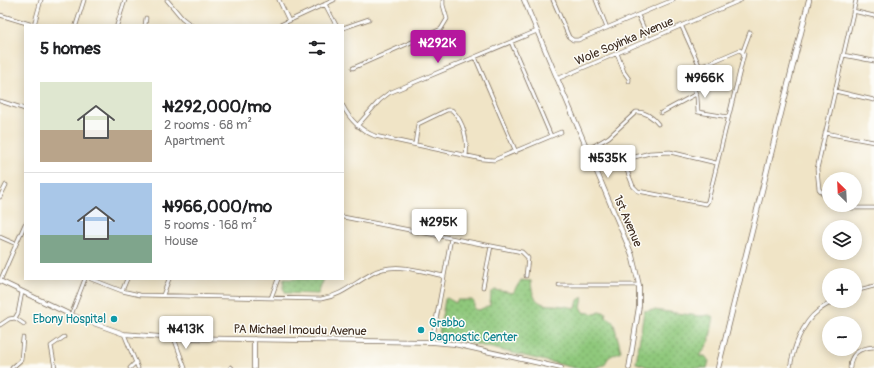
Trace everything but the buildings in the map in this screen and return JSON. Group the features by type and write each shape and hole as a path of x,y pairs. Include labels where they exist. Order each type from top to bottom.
{"main road":[{"path":"718,368 809,0"}],"street":[{"path":"34,24 41,0"},
{"path":"76,24 84,0"},
{"path":"117,24 125,0"},
{"path":"167,0 182,18 190,24"},
{"path":"279,0 289,21"},
{"path":"282,24 334,0"},
{"path":"353,68 441,29 447,18 443,0"},
{"name":"1st Avenue","path":"524,0 632,255 639,284 639,306 629,368"},
{"path":"553,0 570,37 573,40 578,40 671,1"},
{"path":"596,0 607,28"},
{"name":"Wole Soyinka Avenue","path":"557,79 682,27 741,0"},
{"path":"822,193 819,189 816,175 856,0"},
{"path":"325,4 335,24"},
{"path":"853,11 874,16"},
{"path":"0,15 31,24"},
{"path":"638,15 649,40"},
{"path":"145,24 146,18"},
{"path":"344,28 369,19"},
{"path":"682,27 700,67"},
{"path":"357,126 384,96 537,31"},
{"path":"716,163 670,152 650,153 623,160 633,186 638,191 703,204 708,201 716,163 744,54 742,51 750,32"},
{"path":"511,42 551,136"},
{"path":"728,117 698,112 696,94 688,76 691,72 700,67 738,51 742,51"},
{"path":"617,53 629,81"},
{"path":"843,55 874,61"},
{"path":"475,57 516,152"},
{"path":"835,90 874,100"},
{"path":"661,113 696,94"},
{"path":"0,101 24,109"},
{"path":"344,108 349,117 357,126 375,136 466,156 494,160 561,132"},
{"path":"415,144 418,124 447,110 452,110 457,114 467,137 466,156"},
{"path":"587,150 609,137 636,112 652,117 658,124"},
{"path":"826,133 874,142"},
{"path":"0,197 6,185"},
{"path":"862,208 874,208"},
{"path":"344,217 522,252 526,254 528,265 526,276"},
{"path":"0,281 24,226"},
{"path":"0,237 16,244"},
{"path":"432,342 451,238"},
{"path":"483,287 490,246"},
{"path":"94,280 122,291 140,295 271,298 331,297 350,289 372,274 395,268 405,268 444,276"},
{"path":"71,315 85,280"},
{"path":"122,291 127,280"},
{"path":"163,295 169,280"},
{"path":"271,298 278,280"},
{"name":"PA Michael Imoudu Avenue","path":"0,281 71,315 124,334 174,338 432,342 454,344 561,368"},
{"path":"559,285 639,284"},
{"path":"862,289 874,286"},
{"path":"0,325 9,319 14,318 18,312 22,292"},
{"path":"790,368 800,337 808,321 822,308"},
{"path":"14,318 24,324"},
{"path":"124,334 138,368"},
{"path":"55,368 51,346 64,337"},
{"path":"12,368 21,360 23,338"},
{"path":"174,338 185,368"},
{"path":"254,339 254,368"},
{"path":"850,368 851,360 857,351 874,347"},
{"path":"130,368 136,362"}],"green space":[{"path":"284,280 324,280 318,294 286,293 283,288"},
{"path":"521,280 531,281 534,296 543,304 576,308 578,300 583,297 581,308 583,312 597,314 599,311 606,313 605,316 612,320 614,324 621,351 609,357 604,365 594,368 575,368 441,336 439,333 445,299 447,298 456,303 457,300 472,300 474,302 474,309 479,310 490,305 491,293 495,290 513,293"},
{"path":"654,310 699,316 709,315 714,317 709,342 700,356 705,356 709,361 707,368 651,368 636,363 644,311"}],"place":[{"name":"Ebony Hospital","path":"114,319"},
{"name":"Grabbo Dagnostic Center","path":"421,330"}]}
